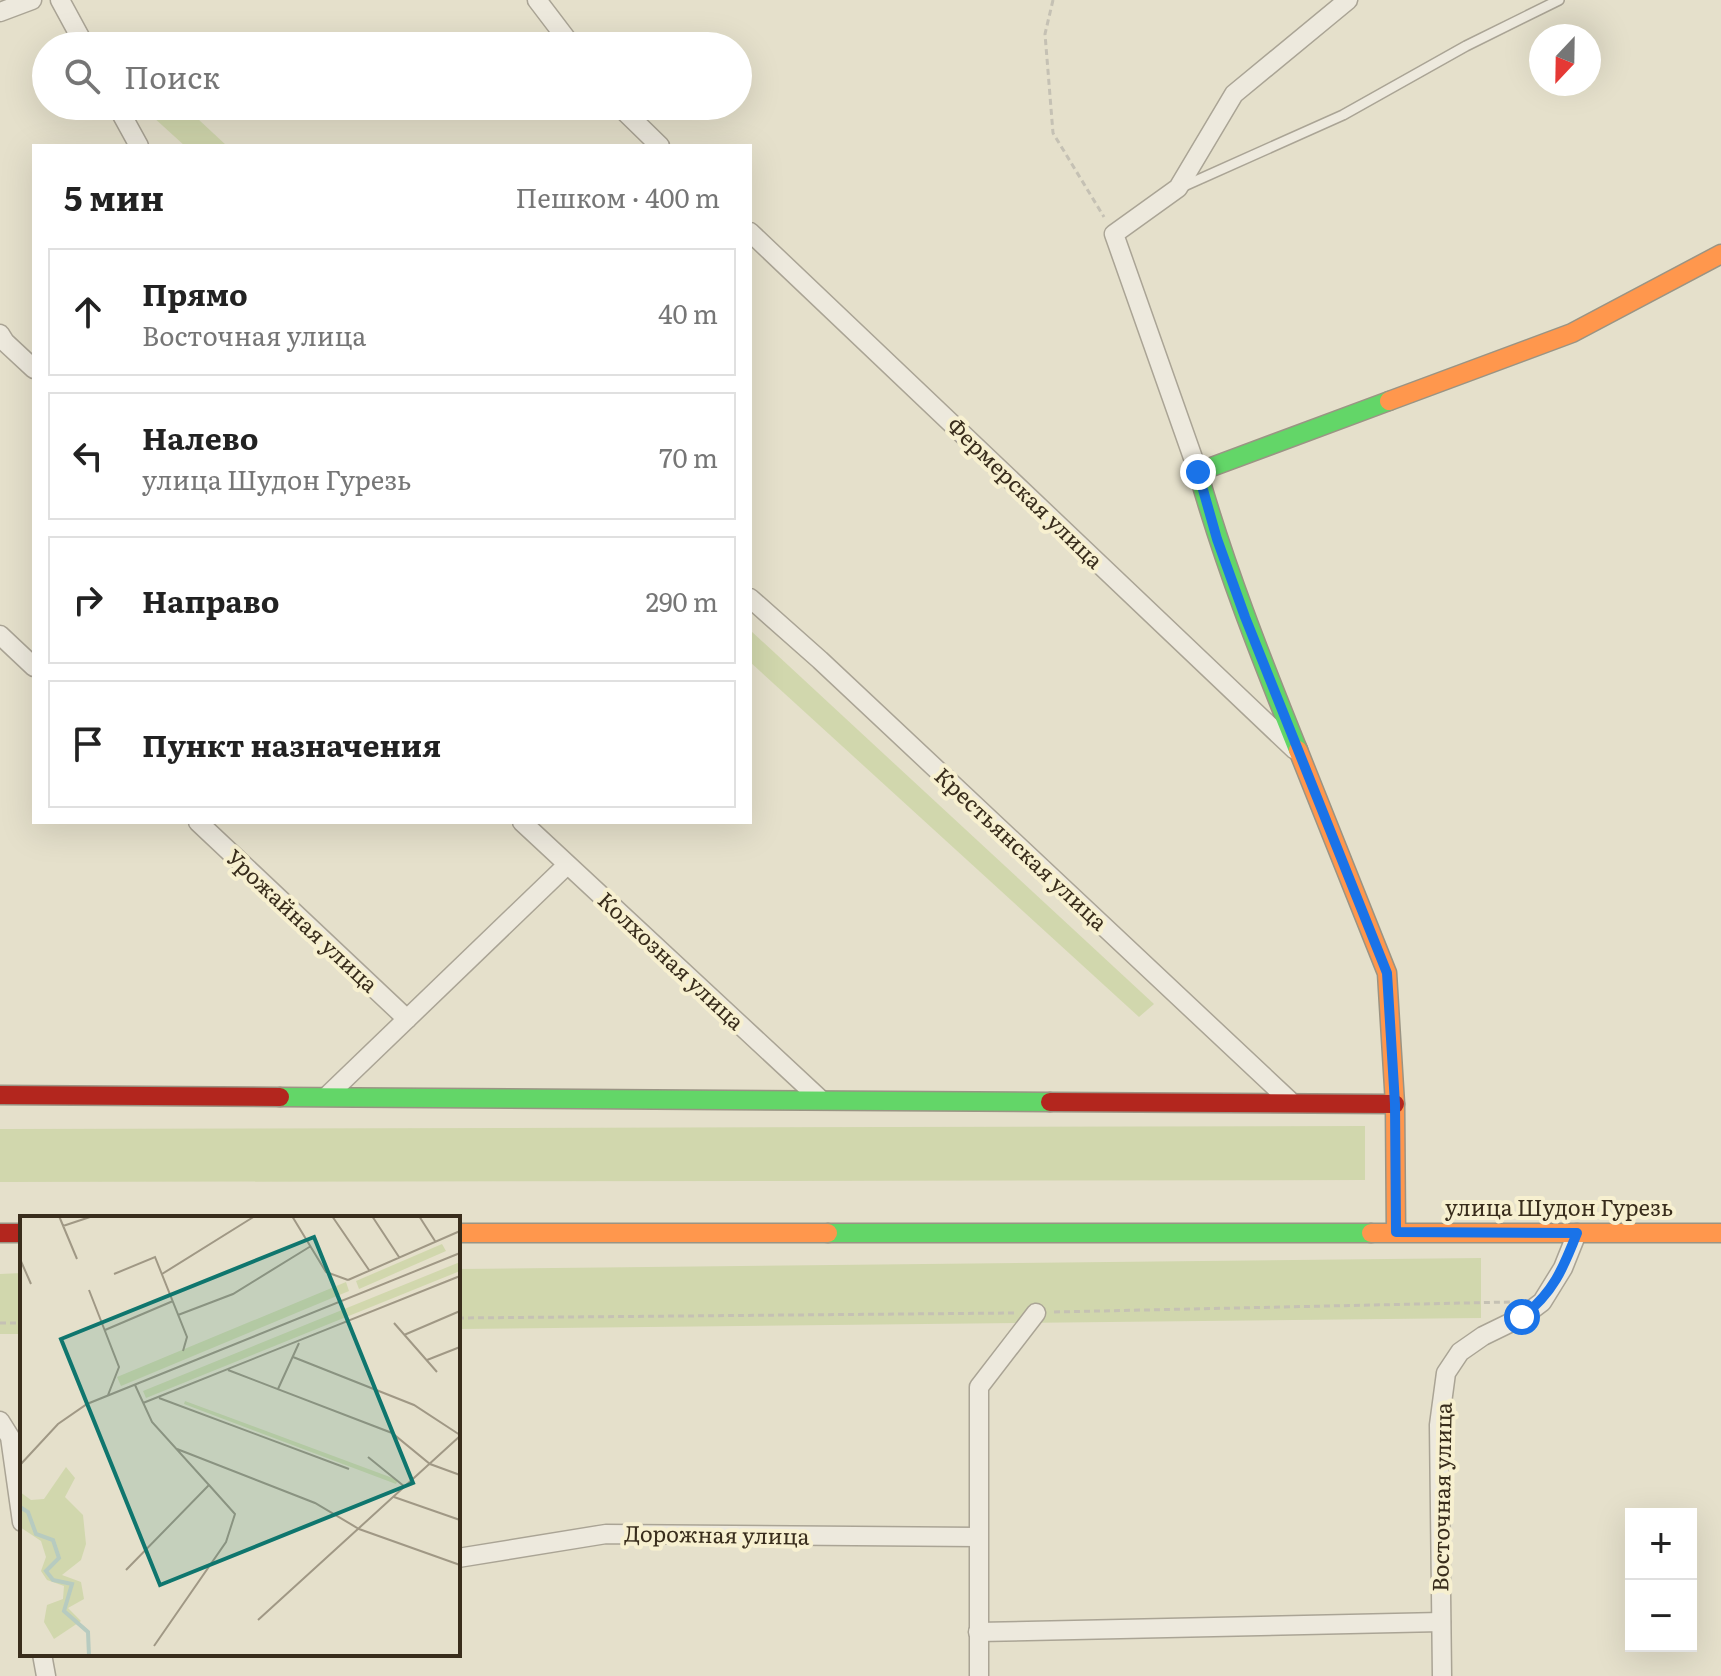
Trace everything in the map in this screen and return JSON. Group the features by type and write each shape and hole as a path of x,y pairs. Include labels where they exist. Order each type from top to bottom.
{"street":[{"path":"60,0 77,32"},
{"path":"537,0 561,32"},
{"path":"1348,0 1234,94 1178,188 1114,234 1198,472 1240,604 1387,973 1395,1104 1396,1232"},
{"path":"125,120 138,144"},
{"path":"633,120 658,144"},
{"name":"Фермерская улица","path":"752,234 1300,755"},
{"path":"1198,472 1572,333 1721,254"},
{"path":"2,338 32,367"},
{"name":"Крестьянская улица","path":"752,600 1291,1102"},
{"path":"0,635 32,665"},
{"name":"Урожайная улица","path":"200,824 407,1019"},
{"name":"Колхозная улица","path":"524,824 820,1099"},
{"path":"327,1096 567,865"},
{"path":"0,1095 1395,1104"},
{"name":"улица Шудон Гурезь","path":"460,1233 1721,1233"},
{"name":"Восточная улица","path":"1442,1676 1439,1425 1446,1373 1460,1352 1542,1302 1563,1268 1577,1233"},
{"path":"979,1676 979,1387 1036,1313"},
{"path":"0,1421 10,1437 20,1508"},
{"name":"Дорожная улица","path":"460,1558 606,1534 978,1537"},
{"path":"978,1632 1441,1622"},
{"path":"42,1656 46,1676"}],"lane":[{"path":"1178,188 1343,115 1466,46 1559,0"}],"path":[{"path":"1053,0 1045,34 1053,133 1114,234"},
{"path":"460,1318 1036,1313 1510,1302"}],"green space":[{"path":"156,120 199,120 225,144 183,144"},
{"path":"752,632 1154,1004 1139,1017 752,664"},
{"path":"1365,1126 1365,1180 0,1182 0,1129"},
{"path":"1481,1258 1481,1318 460,1329 460,1269"},
{"path":"20,1273 20,1334 0,1334 0,1274"}],"traffic: fast":[{"path":"1298,750 1257,647 1198,472 1389,401"},
{"path":"280,1097 1050,1102"},
{"path":"828,1233 1371,1233"}],"traffic: slow":[{"path":"1389,401 1572,333 1721,254"},
{"path":"1298,750 1387,973 1395,1104 1396,1232"},
{"path":"460,1233 828,1233"},
{"path":"1371,1233 1721,1233"}],"traffic: jam":[{"path":"0,1095 280,1097"},
{"path":"1050,1102 1395,1104"},
{"path":"0,1233 20,1233"}],"route":[{"path":"1198,472 1217,539 1245,617 1387,973 1395,1104 1396,1232 1577,1233 1563,1268 1542,1302 1522,1317"}]}
